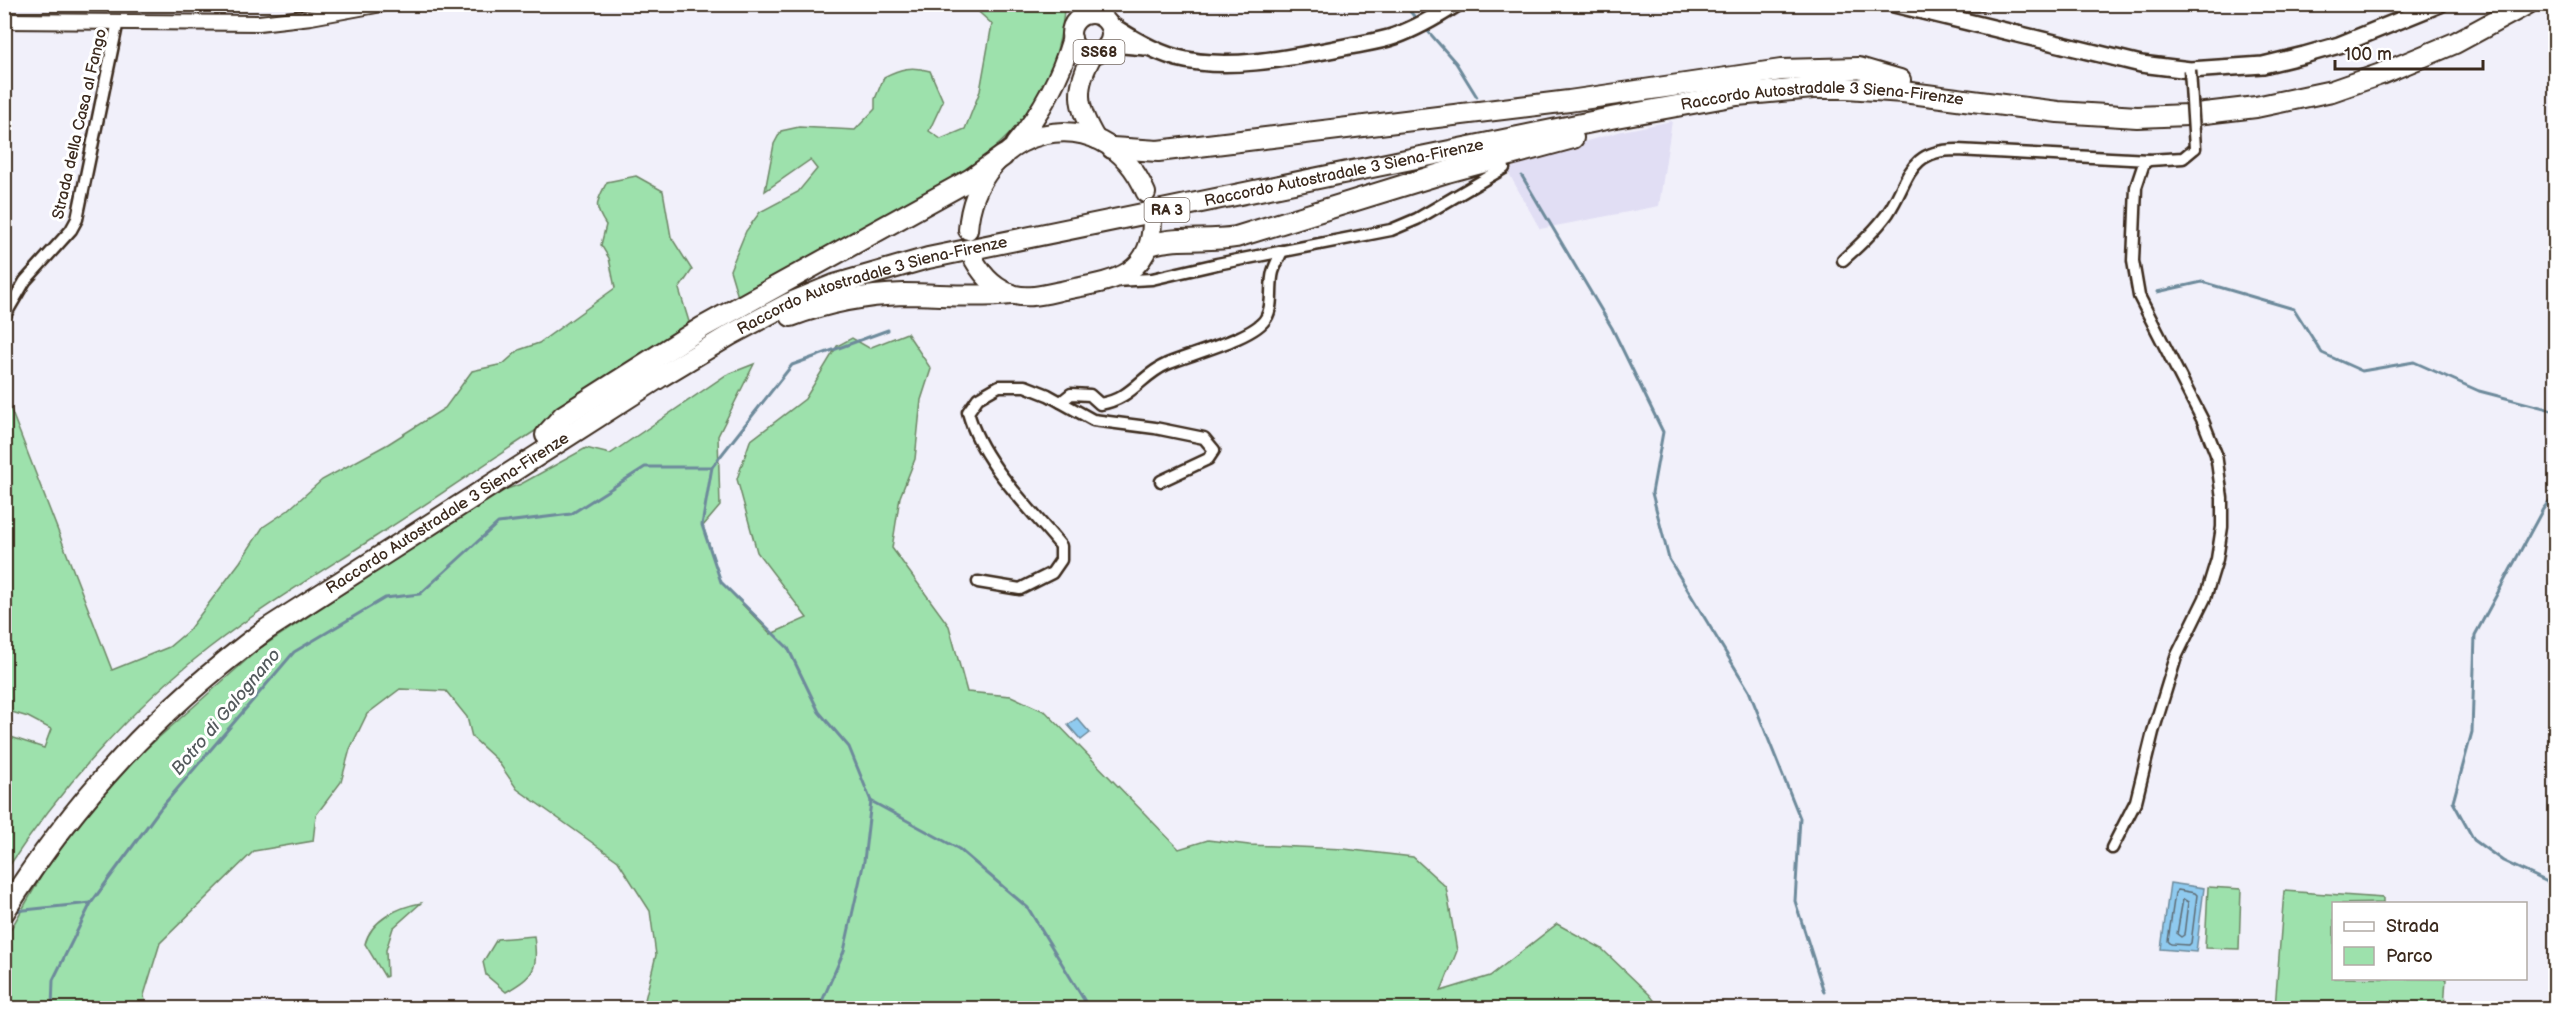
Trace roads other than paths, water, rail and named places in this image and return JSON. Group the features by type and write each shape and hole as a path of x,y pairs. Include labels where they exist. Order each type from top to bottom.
{"highway":[{"name":"Raccordo Autostradale 3 Siena-Firenze","path":"4,886 88,774 157,703 209,657 264,618 546,435 700,339 803,285 877,259 917,249 1667,94 1745,82 1815,77 1900,80 2100,104 2155,105 2247,97 2314,84 2376,64 2451,33 2502,4"},
{"name":"Raccordo Autostradale 3 Siena-Firenze","path":"4,912 31,870 82,801 146,730 196,684 267,629 660,377 757,320 834,285 912,262 1616,117 1737,95 1813,88 1847,88 1903,92 2065,112 2137,117 2188,115 2256,107 2332,91 2381,74 2455,43 2527,4"},
{"path":"1104,144 1158,151 1569,101 1781,70 1859,68 1900,80"},
{"path":"1148,251 1169,240 1236,237 1436,176 1587,134 1731,104 1817,95 1968,107 1992,103"},
{"path":"546,435 562,416 673,346 972,179 1007,152"},
{"path":"505,477 535,468 709,357 785,318 826,304 860,297 904,294 1010,294"}],"main road":[{"path":"1101,15 1148,47 1177,58 1202,63 1252,61 1392,37 1425,24 1456,4"},
{"path":"1894,4 1933,9 2141,64 2190,70 2263,65 2304,55 2339,45 2440,4"},
{"name":"SS68","path":"1088,14 1101,15 1111,28 1110,41 1098,52 1083,52 1075,21 1088,14"},
{"path":"968,230 970,208 978,187 989,169 1007,152 1047,101 1064,63 1075,21"},
{"path":"1146,193 1135,172 1104,144 1085,119 1079,92 1082,75 1098,52 1123,45 1148,47"},
{"path":"1007,152 1044,134 1058,131 1072,132 1104,144"},
{"path":"974,260 985,277 1010,294 1034,296 1108,281 1128,272 1148,251 1152,222"}],"street":[{"path":"4,21 270,22 382,4"},
{"path":"1967,4 1981,4"},
{"name":"Strada della Casa al Fango","path":"4,318 25,281 71,230 77,219 118,21"},
{"path":"1843,260 1867,240 1883,219 1913,165 1938,152 1957,150 2149,160 2183,158 2195,148 2190,70"},
{"path":"2112,848 2136,801 2153,732 2176,657 2205,598 2217,559 2222,527 2222,498 2216,454 2203,421 2139,296 2133,261 2136,187 2144,164 2149,160"},
{"path":"1108,281 1138,281 1373,234 1407,225 1504,168"},
{"path":"1148,251 1151,273 1162,276"},
{"path":"1061,402 1071,394 1090,395 1100,404 1114,402 1140,385 1161,367 1258,329 1268,316 1273,273 1282,251"},
{"path":"978,582 1020,589 1052,573 1061,560 1061,546 991,460 973,430 968,412 978,398 999,386 1025,386 1093,420 1155,428 1204,438 1214,450 1209,459 1161,481"}],"water":[{"path":"1077,718 1090,733 1081,740 1068,725"},
{"path":"2170,883 2204,888 2196,952 2161,949"}],"waterway":[{"path":"1404,4 1418,21"},
{"path":"1426,29 1456,63 1477,97"},
{"path":"1522,176 1612,328 1663,432 1652,493 1669,559 1749,691 1800,818 1795,901 1824,992"},
{"path":"2157,292 2202,282 2294,309 2322,353 2362,371 2414,362 2479,391 2556,411"},
{"path":"888,330 792,365 712,467 702,525 721,582 788,648 819,712 849,747 871,801 959,849 1028,908 1089,1008"},
{"name":"Botro di Galognano","path":"52,1008 53,980 91,903 160,809 294,652 385,598 420,594 498,523 571,514 645,467 712,467"},
{"path":"2556,493 2543,509 2475,635 2472,732 2453,802 2474,840 2503,861 2556,886"},
{"path":"819,1008 844,951 864,861 871,801"},
{"path":"15,911 91,903"}]}
